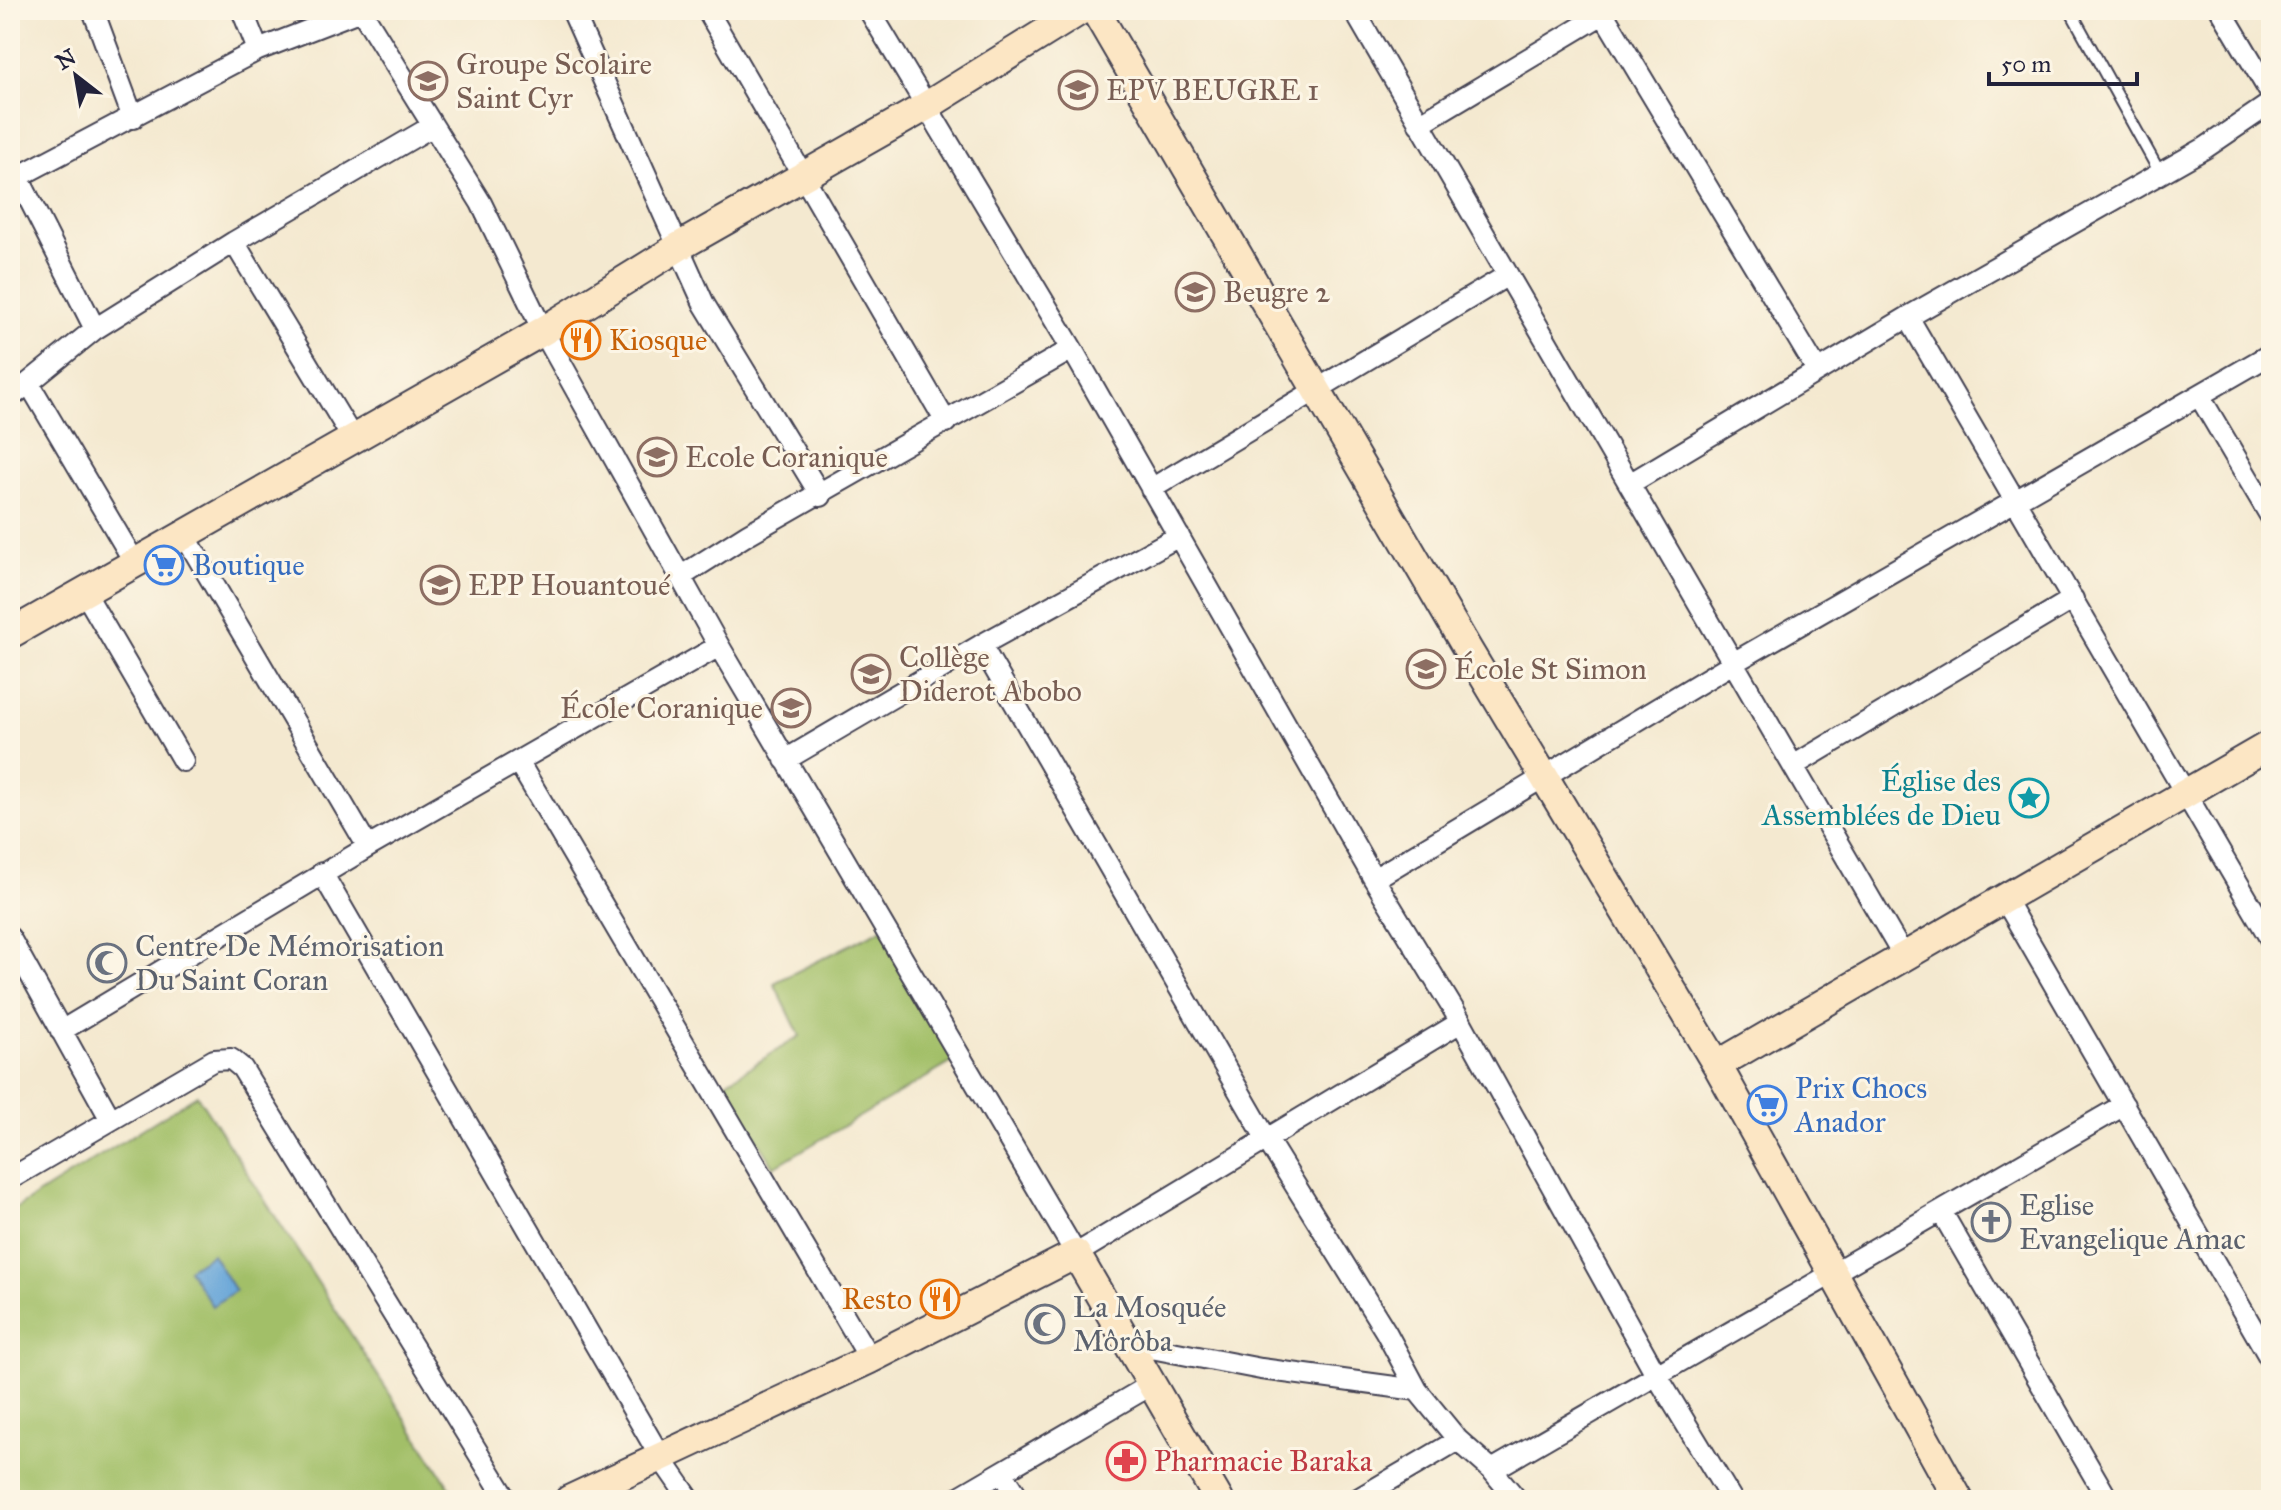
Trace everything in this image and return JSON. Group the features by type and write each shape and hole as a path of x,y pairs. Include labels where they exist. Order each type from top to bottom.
{"street":[{"path":"93,10 133,118"},
{"path":"242,10 258,50"},
{"path":"95,329 14,179 258,50 361,10 481,203 543,331 719,646 1076,1254 1149,1386 1219,1500"},
{"path":"572,10 704,304 821,496"},
{"path":"707,10 946,422"},
{"path":"869,10 1072,349 1374,879 1461,1022 1657,1376 1732,1500"},
{"path":"10,634 543,331 680,246 925,107 1081,10"},
{"path":"1095,10 1468,650 1717,1065 1959,1500"},
{"path":"1354,10 1904,957"},
{"path":"2221,10 2271,94"},
{"path":"1419,124 1602,12 1817,370"},
{"path":"1631,483 1817,370 2160,173 2271,103"},
{"path":"10,398 30,385 95,329 234,242 431,127"},
{"path":"234,242 353,439"},
{"path":"1151,489 1508,275"},
{"path":"1908,317 2271,940"},
{"path":"680,577 748,534 821,496 1072,349"},
{"path":"1374,879 1733,663 2271,354"},
{"path":"30,385 135,563"},
{"path":"2200,397 2271,517"},
{"path":"184,534 368,847"},
{"path":"785,760 981,645 1179,536"},
{"path":"84,591 183,761"},
{"path":"1793,766 2073,599"},
{"path":"981,645 1266,1138 1386,1332 1417,1390 1458,1440 1492,1470 1517,1500"},
{"path":"61,1031 322,873 719,646"},
{"path":"1717,1065 2271,744"},
{"path":"519,763 870,1359"},
{"path":"322,873 661,1458 690,1500"},
{"path":"2004,898 2124,1105 2265,1334 2271,1360"},
{"path":"10,938 111,1120"},
{"path":"569,1500 870,1359 1076,1254 1461,1022"},
{"path":"10,1179 214,1060 231,1059 242,1068 507,1500"},
{"path":"1492,1470 2124,1105"},
{"path":"1941,1211 2108,1500"},
{"path":"1125,1343 1261,1369 1417,1390"},
{"path":"954,1500 1149,1386"},
{"path":"1356,1500 1458,1440"},
{"path":"1002,1472 1020,1500"}],"lane":[{"path":"2070,10 2160,173"}],"green space":[{"path":"883,928 961,1057 774,1167 725,1083 800,1036 774,983"},
{"path":"197,1095 458,1500 10,1500 10,1212"}],"water":[{"path":"212,1254 235,1291 212,1306 188,1269"}],"place":[{"name":"Groupe Scolaire Saint Cyr","path":"428,81"},
{"name":"EPV BEUGRE 1","path":"1078,90"},
{"name":"Beugre 2","path":"1195,292"},
{"name":"Kiosque","path":"581,340"},
{"name":"Ecole Coranique","path":"657,457"},
{"name":"Boutique","path":"164,565"},
{"name":"EPP Houantoué","path":"440,585"},
{"name":"École St Simon","path":"1426,669"},
{"name":"Collège Diderot Abobo","path":"871,674"},
{"name":"École Coranique","path":"791,708"},
{"name":"Église des Assemblées de Dieu","path":"2029,798"},
{"name":"Centre De Mémorisation Du Saint Coran","path":"107,963"},
{"name":"Prix Chocs Anador","path":"1767,1105"},
{"name":"Eglise Evangelique Amac","path":"1991,1222"},
{"name":"Resto","path":"940,1299"},
{"name":"La Mosquée Môrôba","path":"1045,1324"},
{"name":"Pharmacie Baraka","path":"1126,1461"}]}
